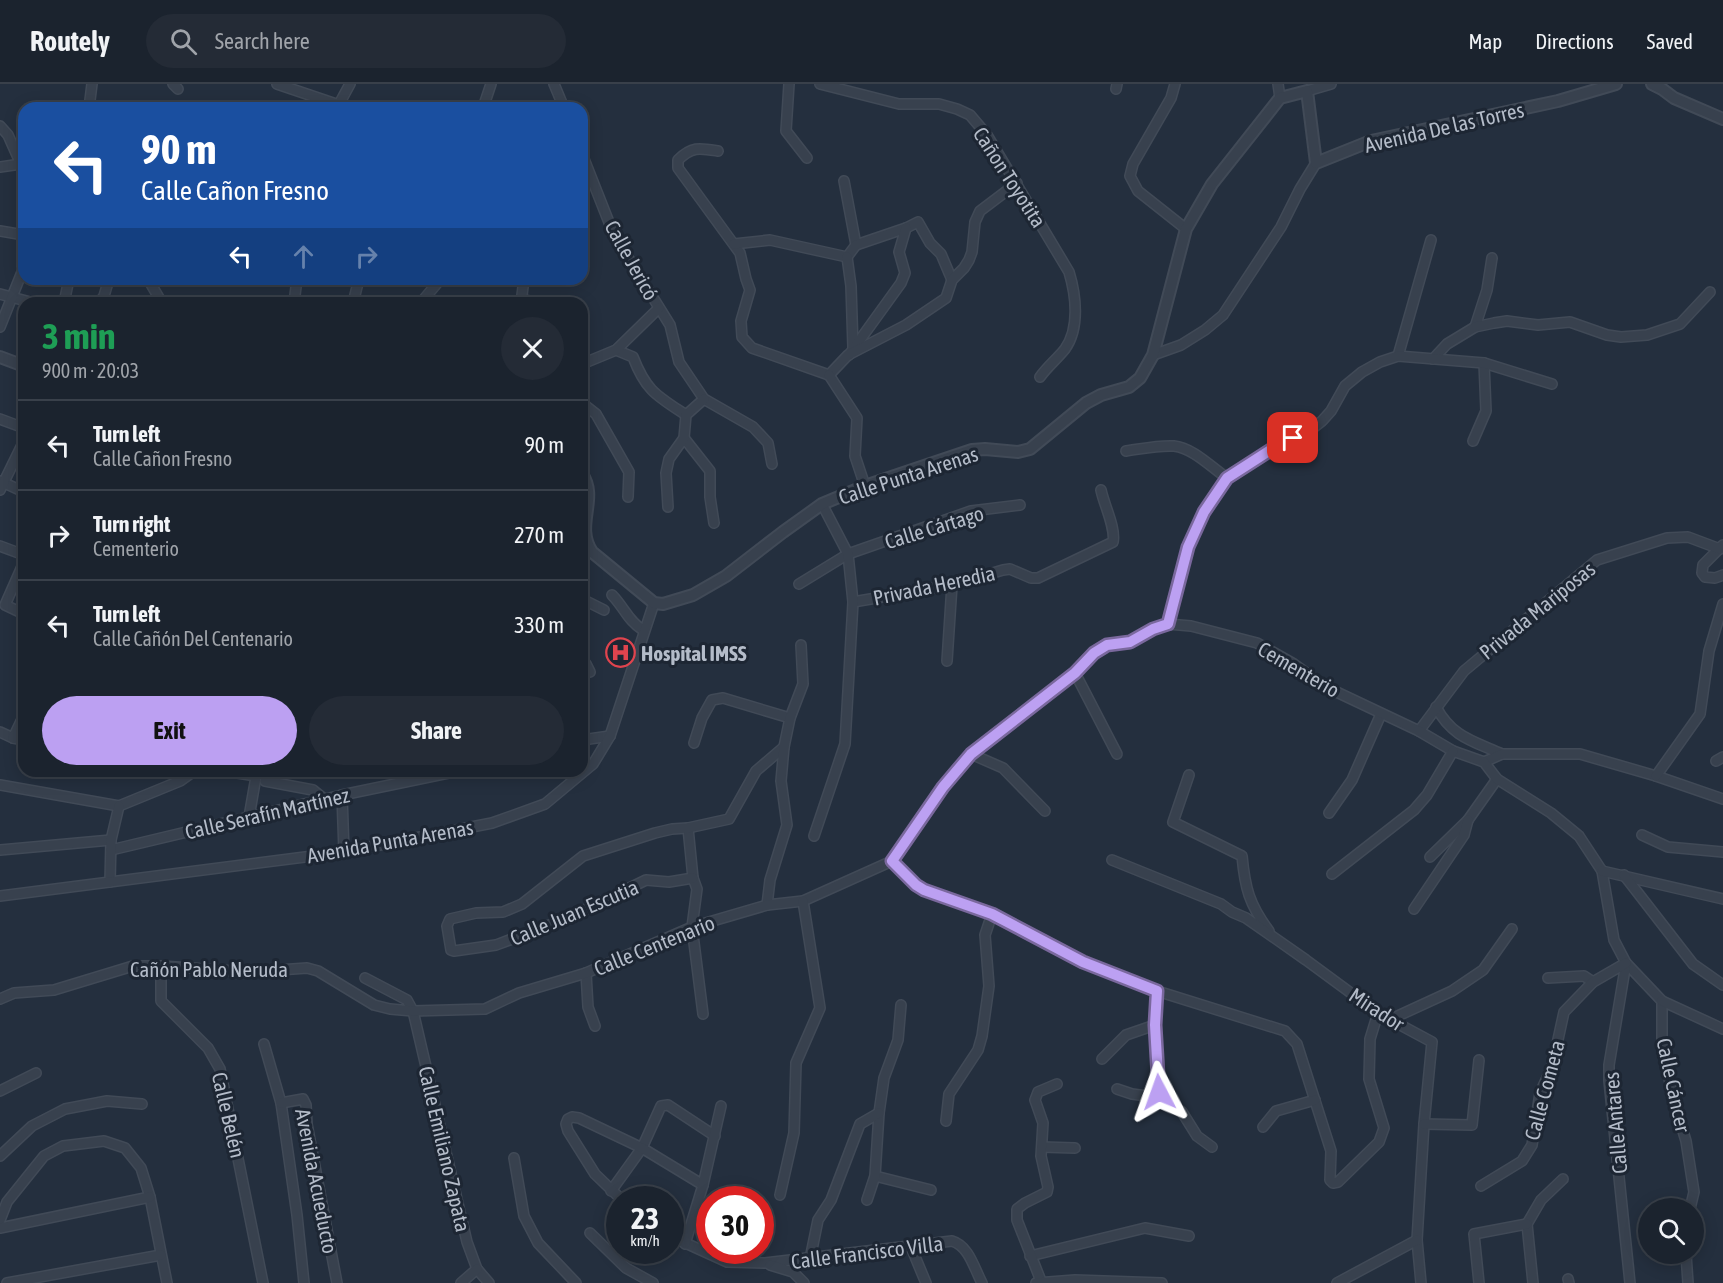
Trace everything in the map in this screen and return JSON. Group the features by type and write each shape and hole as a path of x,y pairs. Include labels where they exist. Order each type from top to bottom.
{"street":[{"path":"89,102 92,84"},
{"path":"277,84 327,102"},
{"path":"340,102 350,84"},
{"path":"485,102 491,84"},
{"path":"554,84 562,102"},
{"path":"789,84 786,131 807,158"},
{"name":"Cañon Toyotita","path":"820,84 899,105 939,104 957,109 970,115 987,135 1070,272 1074,290 1075,316 1071,339 1040,377"},
{"path":"1175,84 1171,98 1133,164 1130,176 1138,191 1186,229"},
{"path":"1278,84 1280,98 1331,84"},
{"name":"Avenida De las Torres","path":"1316,163 1371,141 1558,101 1616,84"},
{"path":"1652,84 1674,98 1723,119"},
{"path":"1153,355 1181,345 1223,315 1281,227 1316,163 1307,91"},
{"name":"Calle Punta Arenas","path":"654,603 673,602 693,595 726,576 822,504 865,486 972,450 1018,452 1030,449 1086,403 1101,395 1129,387 1140,378 1153,355 1186,229 1212,184 1280,98"},
{"path":"0,126 8,135 18,156"},
{"path":"718,151 699,148 686,152 678,160 678,168 740,253 750,290 741,321 742,337 752,348 829,375 856,418 855,456 865,486"},
{"path":"0,167 18,167"},
{"name":"Calle Jericó","path":"588,169 614,236 659,308 616,350 588,362"},
{"path":"844,181 856,245"},
{"path":"851,352 906,325 946,298 952,280 969,260 975,222 980,211 1017,183"},
{"path":"851,352 851,286 847,256 856,245 918,222 930,243 941,254 952,280"},
{"path":"829,375 851,352 901,283 905,273 898,252 906,228"},
{"path":"0,231 18,234"},
{"path":"734,244 770,240 847,256"},
{"path":"1398,356 1431,240"},
{"path":"1475,327 1487,290 1492,258"},
{"path":"0,327 18,282"},
{"path":"426,297 436,285"},
{"path":"1432,359 1448,344 1475,327 1507,321 1538,325 1570,322 1607,335 1637,337 1680,324 1710,292"},
{"path":"0,294 18,299"},
{"path":"659,308 670,325 679,362 704,399 753,428 768,443 772,464"},
{"path":"616,350 633,357 646,386 686,416"},
{"path":"1377,1013 1370,1039 1369,1079 1384,1128 1379,1142 1338,1182 1333,1183 1330,1180 1331,1151 1297,1044 1284,1031 1157,991 1083,962 992,914 924,890 892,861 943,787 971,754 1075,673 1094,653 1107,645 1130,642 1153,629 1168,624 1188,547 1204,512 1227,478 1272,449 1308,432 1331,411 1345,386 1362,372 1380,362 1398,356 1484,363 1552,384"},
{"path":"0,357 18,364"},
{"path":"1473,441 1486,411 1484,363"},
{"path":"668,507 666,473 669,459 684,438 686,416 704,399"},
{"path":"588,408 596,414 629,472 628,497"},
{"path":"0,419 18,426"},
{"path":"684,438 710,471 710,496 714,523"},
{"path":"1125,451 1172,446 1181,448 1190,451 1227,478"},
{"path":"18,452 1,485 18,490"},
{"name":"Privada Heredia","path":"853,602 952,585 1010,569 1031,578 1038,578 1113,542 1114,533 1101,490"},
{"path":"814,836 845,744 853,602 848,554 822,504"},
{"name":"Calle Cártago","path":"799,584 848,554 971,511 1020,505"},
{"name":"Privada Mariposas","path":"1419,731 1464,670 1597,560 1667,538 1688,537 1721,547"},
{"path":"0,546 18,553"},
{"path":"588,546 654,603"},
{"path":"1721,547 1703,565 1702,573 1705,577 1715,578 1723,575"},
{"path":"18,576 5,605 18,612"},
{"path":"947,661 952,585"},
{"path":"612,595 633,624 643,630"},
{"path":"588,602 604,610"},
{"name":"Avenida Punta Arenas","path":"588,768 610,736 643,630 654,603"},
{"path":"1656,776 1700,714 1709,651 1723,604"},
{"name":"Cementerio","path":"1168,624 1191,626 1257,643 1294,664 1326,687 1419,731 1453,751 1484,762"},
{"path":"767,905 770,880 787,825 781,781 783,747 790,718 803,684 801,645"},
{"path":"588,668 590,672"},
{"path":"1075,673 1117,754"},
{"path":"694,743 702,718 712,700 723,698 790,718"},
{"path":"1436,707 1443,721 1455,733 1502,754"},
{"path":"1329,813 1352,780 1381,714"},
{"path":"13,738 18,727"},
{"path":"0,732 18,739"},
{"path":"588,739 610,736"},
{"name":"Calle Juan Escutia","path":"693,878 669,882 646,880 568,918 496,945 450,950 447,926 450,919 512,909 522,904 583,856 655,832 729,819 756,771 783,747"},
{"path":"1332,874 1414,810 1427,795 1453,751"},
{"path":"971,754 1003,768 1045,811"},
{"path":"1723,799 1656,776 1580,754 1502,754 1484,762 1497,779 1551,813 1579,836 1602,871 1614,940 1626,963 1662,1001 1723,1029"},
{"path":"1189,775 1173,822 1242,856 1245,888 1257,916 1276,940"},
{"path":"0,785 119,806 186,777"},
{"path":"249,817 259,777"},
{"path":"263,777 313,790 324,799"},
{"name":"Calle Serafín Martínez","path":"0,850 111,845 434,777"},
{"name":"Avenida Punta Arenas","path":"0,896 344,852 492,823 545,804 577,777"},
{"path":"1430,857 1468,820 1497,779"},
{"path":"342,795 344,852"},
{"path":"110,882 111,845 119,806"},
{"path":"1414,909 1464,835 1468,820"},
{"path":"688,828 693,878 697,889 692,927 703,1014"},
{"path":"1642,835 1668,847 1723,852"},
{"name":"Mirador","path":"1112,860 1221,904 1246,918 1377,1013 1432,1042 1417,1240 1421,1283"},
{"name":"Calle Centenario","path":"413,1011 485,1009 519,993 586,973 692,927 767,905 803,901 892,861"},
{"path":"1602,871 1723,899"},
{"path":"1624,875 1693,964 1723,985"},
{"path":"780,1195 794,1133 796,1063 820,1008 803,901"},
{"path":"946,1121 949,1094 978,1050 982,1036 989,986 985,935 992,914"},
{"path":"1389,1020 1452,991 1484,970 1512,929"},
{"name":"Calle Cometa","path":"1481,1186 1522,1161 1532,1145 1540,1093 1552,1067 1564,1012 1593,982 1626,963"},
{"name":"Calle Antares","path":"1626,963 1609,1065 1609,1082 1630,1283"},
{"name":"Cañón Pablo Neruda","path":"0,999 14,993 54,990 133,966 250,972 307,968 318,970 374,1005 413,1011"},
{"name":"Calle Belén","path":"161,966 161,1001 208,1048 220,1069 263,1283"},
{"path":"586,973 588,1007 596,1026"},
{"path":"1548,978 1584,976 1593,982"},
{"path":"365,978 407,1000 413,1011"},
{"path":"1157,991 1155,1025 1159,1092 1162,1098 1182,1112 1197,1136 1212,1147"},
{"name":"Calle Cáncer","path":"1662,1001 1662,1043 1673,1098 1686,1141 1694,1192 1693,1198"},
{"path":"867,1200 875,1176 884,1078 898,1040 901,1005"},
{"name":"Calle Emiliano Zapata","path":"413,1011 467,1242 477,1269 489,1283"},
{"path":"1102,1059 1126,1035 1155,1025"},
{"path":"264,1044 281,1103 304,1283"},
{"path":"1424,1124 1472,1125 1479,1060"},
{"path":"0,1091 36,1073"},
{"path":"1057,1084 1038,1092 1035,1100 1043,1123 1041,1156 1048,1187 1047,1192 1017,1209 1017,1220 1038,1282 1162,1283"},
{"path":"1117,1089 1132,1095 1162,1098"},
{"name":"Avenida Acueducto","path":"281,1103 303,1099 306,1105 307,1124 337,1283"},
{"path":"1263,1127 1276,1111 1315,1100"},
{"path":"0,1156 32,1126 65,1109 107,1101 142,1104"},
{"path":"615,1186 642,1148 664,1104 715,1136"},
{"path":"696,1249 685,1244 703,1185 721,1106"},
{"path":"810,1259 818,1220 831,1200 860,1124 879,1113"},
{"path":"606,1186 595,1174 568,1131 566,1124 568,1119 579,1118 642,1148 703,1185"},
{"path":"0,1220 7,1202 44,1156 63,1146 104,1141 125,1148 141,1168 150,1197 167,1283"},
{"path":"1042,1147 1075,1148"},
{"path":"514,1158 524,1216 538,1244 576,1283"},
{"path":"875,1176 931,1190"},
{"path":"1533,1283 1527,1224 1541,1200 1563,1179"},
{"path":"0,1228 150,1197"},
{"path":"1479,1283 1474,1234 1527,1224"},
{"path":"1030,1256 1145,1228 1189,1236"},
{"path":"590,1233 626,1268 653,1283"},
{"path":"1337,1283 1417,1240"},
{"name":"Calle Francisco Villa","path":"774,1262 952,1241 965,1249 982,1283"},
{"path":"911,1247 926,1283"},
{"path":"7,1283 161,1255"},
{"path":"768,1264 793,1272 804,1283"},
{"path":"1687,1264 1688,1283"},
{"path":"461,1283 477,1269"}],"place":[{"name":"Hospital IMSS","path":"620,653"}],"route":[{"path":"1159,1092 1155,1025 1157,991 1083,962 992,914 924,890 892,861 943,787 971,754 1075,673 1094,653 1107,645 1130,642 1153,629 1168,624 1188,547 1204,512 1227,478 1293,438"}]}
